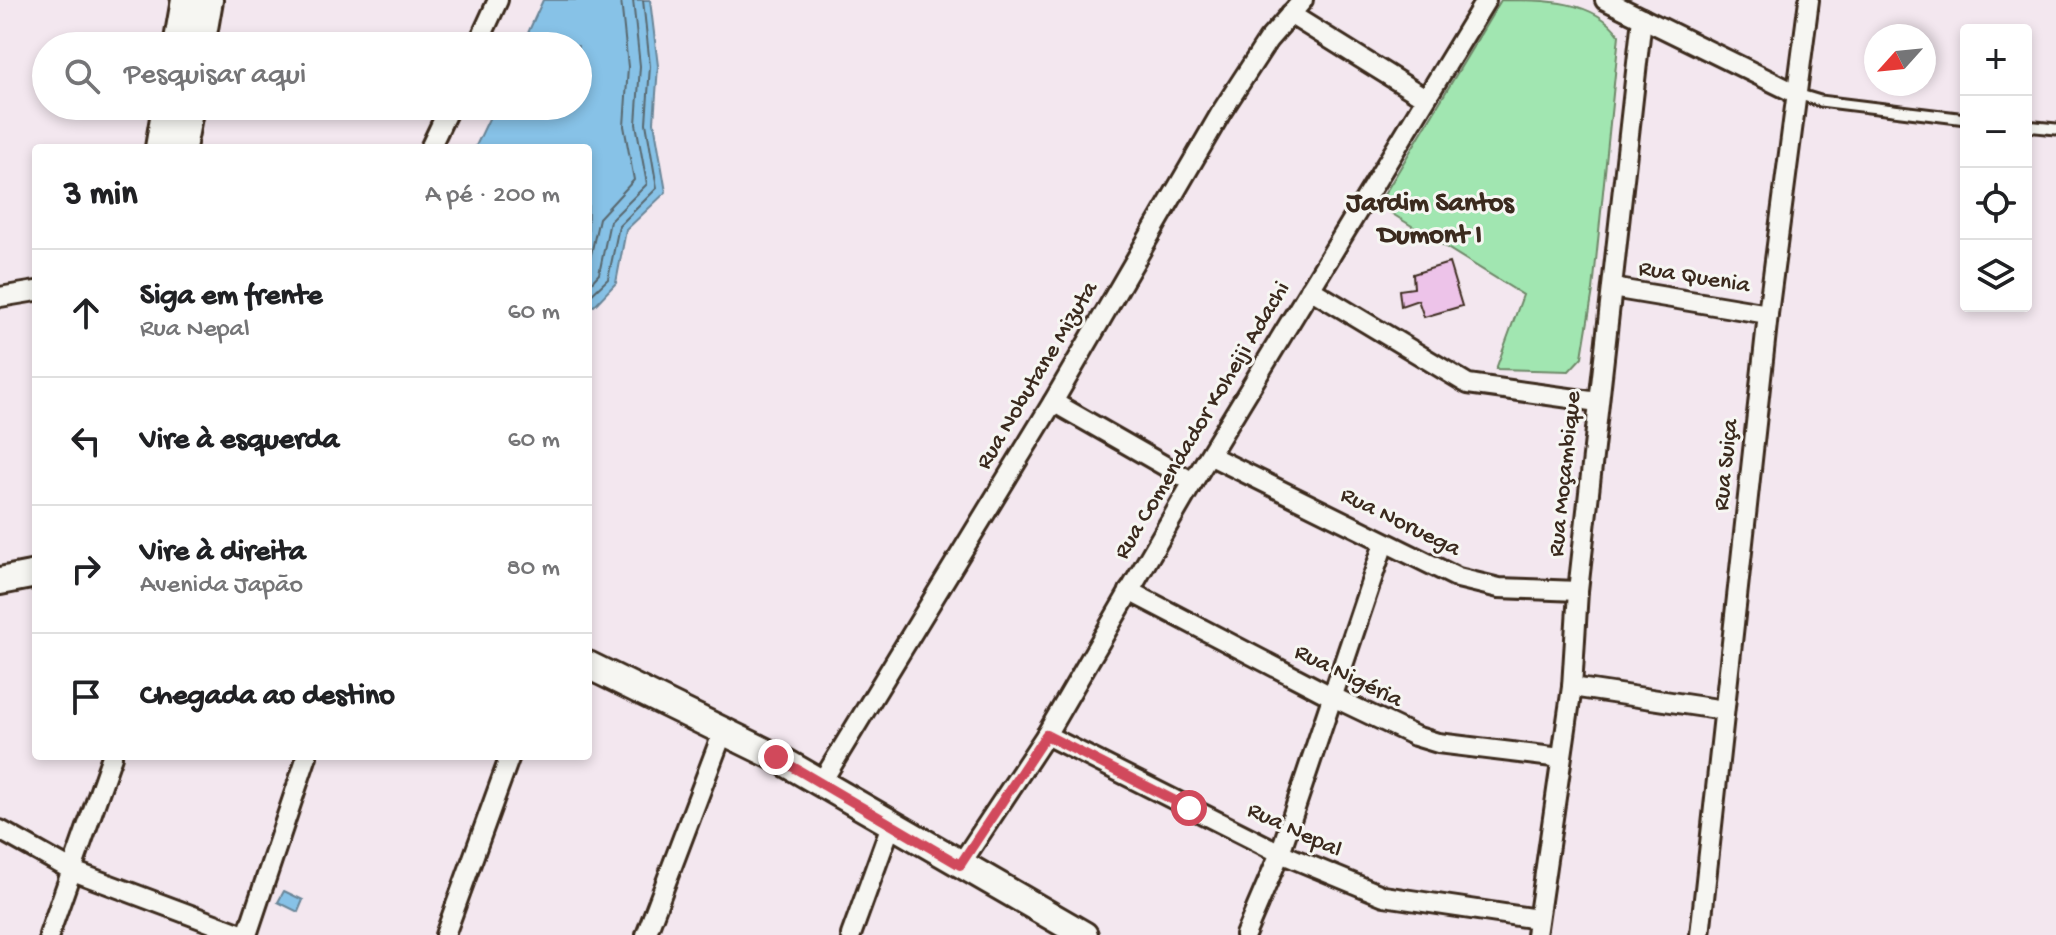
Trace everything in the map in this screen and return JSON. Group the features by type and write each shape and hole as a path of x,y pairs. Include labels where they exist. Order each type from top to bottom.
{"main road":[{"path":"179,32 185,0"},
{"path":"203,32 209,0"},
{"path":"160,144 164,120"},
{"path":"183,144 187,120"},
{"path":"0,581 32,575"},
{"path":"592,667 724,729 1084,935"}],"street":[{"path":"483,32 498,0"},
{"name":"Rua Comendador Koheiji Adachi","path":"960,865 1046,735 1193,482 1486,0"},
{"path":"1605,0 1797,94"},
{"name":"Rua Suiça","path":"1700,935 1768,314 1809,0"},
{"path":"1297,7 1425,98"},
{"name":"Rua Nobutane Mizuta","path":"821,783 1053,402 1222,111 1268,40 1297,7"},
{"name":"Rua Moçambique","path":"1537,927 1572,687 1578,591 1642,18"},
{"path":"432,144 443,120"},
{"name":"Rua Quenia","path":"1612,288 1768,314"},
{"path":"1310,289 1468,384 1598,402"},
{"path":"0,297 32,292"},
{"path":"1053,402 1193,482"},
{"name":"Rua Noruega","path":"1211,456 1384,543 1477,584 1578,591"},
{"path":"1245,935 1280,853 1384,543"},
{"name":"Rua Nigéria","path":"1129,591 1415,736 1438,743 1561,758"},
{"path":"1572,687 1724,710"},
{"path":"646,935 724,729"},
{"name":"Rua Nepal","path":"1046,735 1280,853 1405,902 1537,927"},
{"path":"49,935 111,760"},
{"path":"0,830 73,871 246,935 306,760"},
{"path":"445,935 509,760"},
{"path":"851,935 891,825"}],"lane":[{"path":"1797,94 1820,101 1960,118"},
{"path":"2032,127 2056,129"}],"green space":[{"path":"1501,0 1568,4 1597,15 1619,35 1593,290 1582,357 1569,371 1496,369 1523,295 1378,205"}],"water":[{"path":"543,0 650,0 658,66 654,122 666,192 626,230 616,283 594,306 592,144 477,144 488,120 592,120 592,32 528,32"},
{"path":"284,891 303,900 298,912 278,902"}],"building":[{"path":"1449,263 1462,306 1424,317 1418,300 1401,306 1399,290 1414,288 1413,274"}],"district":[{"name":"Jardim Santos Dumont I","path":"1430,220"}],"route":[{"path":"776,757 960,865 1046,735 1189,808"}]}
